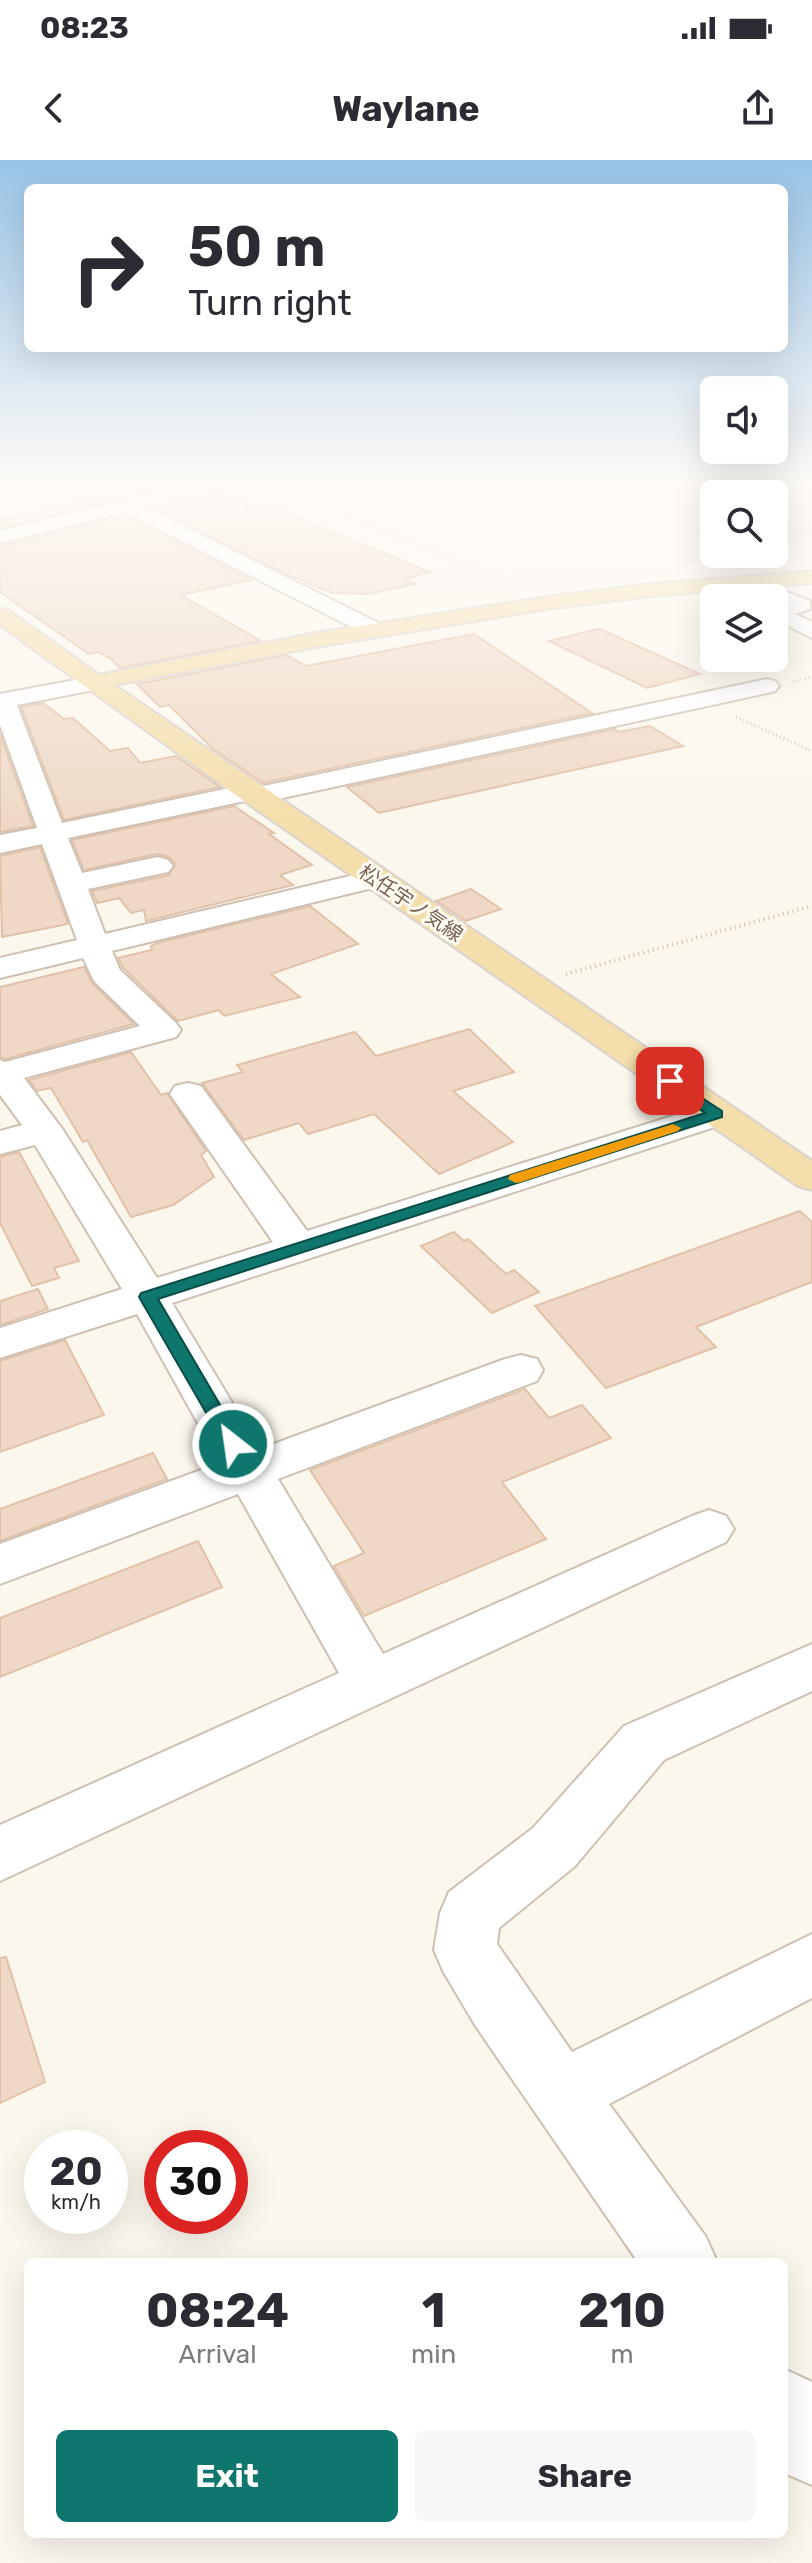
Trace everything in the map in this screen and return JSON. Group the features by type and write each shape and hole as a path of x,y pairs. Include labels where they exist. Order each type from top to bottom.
{"main road":[{"path":"96,683 133,673 377,631 602,596"},
{"path":"96,683 143,681 571,608 677,596"},
{"name":"松任宇ノ気線","path":"4,617 252,794 812,1178"}],"street":[{"path":"307,596 377,631"},
{"path":"788,599 803,605 788,609"},
{"path":"788,618 812,631"},
{"path":"96,683 1,700 54,832 105,974 164,1030 1,1073 45,1130 148,1297 373,1684"},
{"path":"0,844 767,686"},
{"path":"72,884 158,866"},
{"path":"0,968 375,879"},
{"path":"188,1094 298,1248"},
{"path":"0,1343 717,1114"},
{"path":"0,1143 45,1130"},
{"path":"0,1564 248,1469 521,1370"},
{"path":"0,1854 709,1529"},
{"path":"678,2258 497,2003 465,1950 470,1913 554,1847 644,1743 812,1666"},
{"path":"561,2093 812,1965"},
{"path":"788,2413 812,2447"}],"path":[{"path":"540,596 554,602"},
{"path":"698,700 812,751"},
{"path":"529,984 812,906"}],"building":[{"path":"6,596 183,596 261,641 120,668 98,652 89,654"},
{"path":"600,629 700,674 647,688 549,641"},
{"path":"474,634 592,713 263,783 213,749 169,705 160,707 137,684 287,655 306,666"},
{"path":"43,703 64,719 73,718 110,751 128,748 140,763 176,756 220,787 64,820 21,707"},
{"path":"650,726 683,746 379,813 347,787 615,729 619,732"},
{"path":"0,734 33,826 0,832"},
{"path":"234,806 274,833 269,834 312,865 280,875 293,885 146,921 144,910 131,913 119,898 97,903 92,891 169,875 175,864 169,857 157,854 84,870 72,840"},
{"path":"40,847 68,924 2,937 0,856"},
{"path":"471,889 501,909 466,921 436,901"},
{"path":"310,906 358,944 271,974 300,997 224,1016 219,1010 178,1021 123,968 118,958 152,950 151,946 157,943"},
{"path":"84,967 92,983 134,1024 5,1059 0,1057 0,987"},
{"path":"469,1029 514,1072 453,1091 513,1142 439,1174 374,1114 308,1134 299,1123 244,1140 202,1083 243,1072 237,1065 355,1032 376,1056"},
{"path":"131,1052 161,1095 167,1093 206,1151 201,1155 214,1177 173,1205 131,1217 87,1140 83,1142 51,1088 37,1091 29,1080"},
{"path":"19,1152 79,1261 54,1268 59,1278 32,1286 0,1223 0,1157"},
{"path":"800,1211 812,1222 812,1282 696,1327 716,1347 606,1388 535,1306"},
{"path":"454,1232 464,1241 468,1239 506,1274 514,1270 539,1292 492,1313 421,1246"},
{"path":"38,1289 48,1309 0,1325 0,1301"},
{"path":"65,1340 104,1415 0,1452 0,1361"},
{"path":"525,1389 549,1418 582,1405 611,1438 502,1482 546,1539 364,1616 334,1566 364,1553 310,1470"},
{"path":"153,1453 167,1479 0,1541 0,1509"},
{"path":"198,1541 222,1587 0,1677 0,1618"},
{"path":"6,1957 45,2082 0,2103 0,1958"}],"slow traffic":[{"path":"516,1179 673,1128"}],"route":[{"path":"233,1444 148,1297 717,1114 670,1081"}]}
